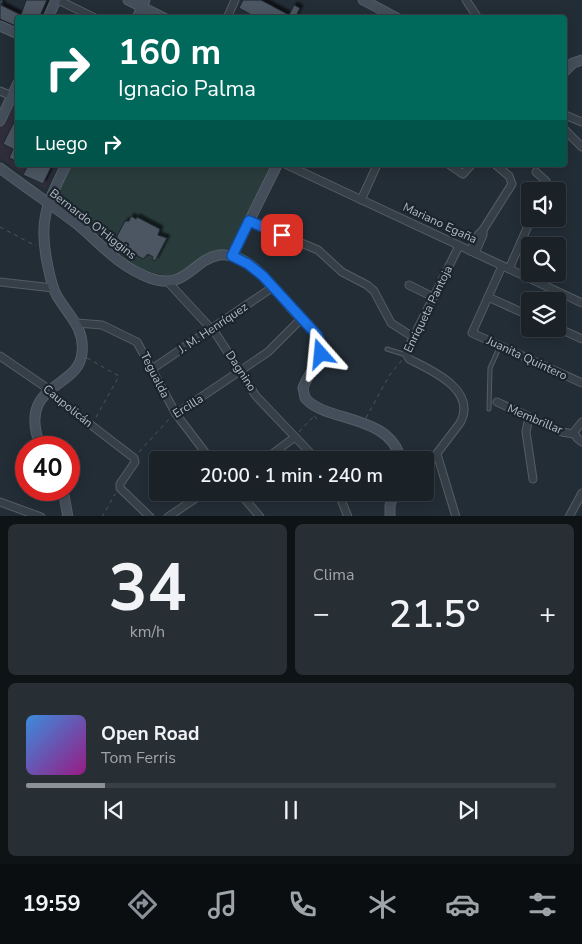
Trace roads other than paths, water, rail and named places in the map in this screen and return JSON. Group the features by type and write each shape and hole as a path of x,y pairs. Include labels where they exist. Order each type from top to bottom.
{"street":[{"path":"50,15 57,0 89,15"},
{"path":"128,0 143,3 160,15"},
{"path":"228,15 235,0"},
{"path":"363,0 391,15"},
{"path":"466,0 476,15"},
{"path":"138,15 143,3"},
{"path":"0,26 15,33"},
{"path":"567,69 573,63 582,60"},
{"path":"0,121 15,90"},
{"path":"0,91 12,96"},
{"path":"567,116 582,122"},
{"path":"567,132 582,147"},
{"path":"37,436 35,417 39,406 48,390 74,372 79,366 82,355 82,339 77,323 53,288 44,248 43,226 47,203 65,167"},
{"path":"232,256 276,167"},
{"name":"Mariano Egaña","path":"291,167 582,304"},
{"path":"361,200 376,167"},
{"path":"453,167 463,174 469,167"},
{"path":"472,252 478,235 512,184 510,176 499,167"},
{"name":"Bernardo O'Higgins","path":"0,168 82,228 119,262 150,278 167,281"},
{"path":"536,172 546,182"},
{"path":"249,221 318,250 342,272 367,284 374,291 391,323 413,337"},
{"path":"509,269 527,227"},
{"name":"Enriqueta Pantoja","path":"406,355 413,337 460,246"},
{"path":"167,281 184,277 212,257 224,255 232,256 257,271 317,335 322,350 318,362 304,384 303,394 310,403 364,423 390,441 398,451"},
{"path":"502,266 488,297 521,312"},
{"name":"Dagnino","path":"167,281 212,329 260,400 308,451"},
{"path":"0,282 53,288"},
{"path":"409,286 433,297"},
{"name":"J. M. Henríquez","path":"152,369 273,287"},
{"name":"Juanita Quintero","path":"488,297 472,333 582,383"},
{"name":"Ercilla","path":"176,414 240,373 275,347 302,319"},
{"name":"Tegualda","path":"77,323 102,325 131,337 140,345 176,414 204,451"},
{"path":"566,332 582,339"},
{"path":"406,355 409,359 446,380 463,401 464,411 462,420 434,458"},
{"name":"Caupolicán","path":"0,356 14,364 134,458 135,462 120,487 150,516"},
{"name":"Membrillar","path":"497,402 562,432 574,434"},
{"path":"529,417 526,432 533,479"},
{"path":"582,422 576,428 574,434 582,442"},
{"path":"276,451 295,437"},
{"path":"437,454 456,516"},
{"path":"569,516 582,493"},
{"path":"65,501 68,516"},
{"path":"168,516 191,501"},
{"path":"247,501 260,516"},
{"path":"342,501 348,516"},
{"path":"390,516 394,501"},
{"path":"0,502 40,516"},
{"path":"14,507 16,516"}],"lane":[{"path":"489,409 490,368 500,346"},
{"path":"387,349 397,354 406,355"}]}
